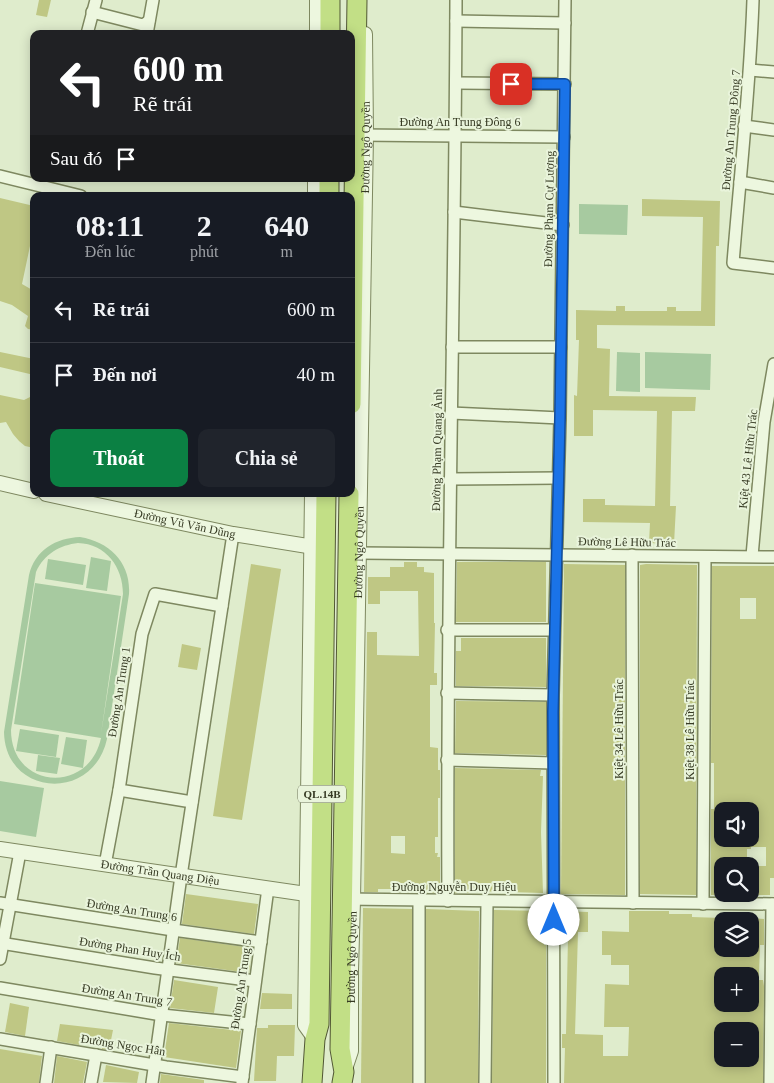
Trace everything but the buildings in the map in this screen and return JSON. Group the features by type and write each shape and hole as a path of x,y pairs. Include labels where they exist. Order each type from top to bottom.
{"highway":[{"path":"330,0 330,30"},
{"path":"357,0 361,135"},
{"name":"Đường Ngô Quyền","path":"355,296 361,135"},
{"name":"QL.14B","path":"312,1083 315,1039 319,1024 314,895 319,548 326,497"},
{"name":"Đường Ngô Quyền","path":"343,1078 340,1049 348,900 347,629 353,552 348,497"},
{"path":"319,548 353,552"}],"street":[{"path":"88,30 96,0"},
{"path":"148,30 153,0"},
{"path":"317,0 317,30"},
{"name":"Đường Ngô Quyền","path":"355,448 365,0"},
{"name":"Đường Phạm Quang Ảnh","path":"448,901 447,630 456,136 456,0"},
{"name":"Đường Phạm Cự Lượng","path":"554,1083 552,763 560,418 565,0"},
{"name":"Đường An Trung Đông 7","path":"753,0 750,70 734,263 774,268"},
{"path":"92,12 143,25 149,21"},
{"path":"456,21 565,23"},
{"path":"750,70 774,72"},
{"path":"456,83 565,84"},
{"path":"744,126 774,130"},
{"name":"Đường An Trung Đông 6","path":"361,135 564,137"},
{"path":"0,176 30,180"},
{"path":"740,182 774,188"},
{"path":"48,183 71,192"},
{"path":"454,212 563,225"},
{"path":"452,347 561,347"},
{"name":"Kiệt 43 Lê Hữu Trác","path":"752,556 764,422 774,364"},
{"path":"451,413 560,418"},
{"path":"450,479 558,478"},
{"path":"0,483 30,490"},
{"name":"Đường Vũ Văn Dũng","path":"60,497 233,534 319,548"},
{"path":"312,497 319,548"},
{"name":"Đường Ngô Quyền","path":"353,552 354,497"},
{"path":"152,1083 167,970 233,534"},
{"name":"Đường Lê Hữu Trác","path":"353,552 705,557 774,556"},
{"name":"Kiệt 34 Lê Hữu Trác","path":"632,556 633,903"},
{"name":"Kiệt 38 Lê Hữu Trác","path":"703,904 705,557"},
{"name":"Đường An Trung 1","path":"119,790 142,634 154,594 222,606"},
{"path":"447,630 554,630"},
{"path":"447,693 553,694"},
{"path":"447,760 552,763"},
{"path":"105,865 119,790 192,802"},
{"name":"Đường Trần Quang Diệu","path":"0,849 314,895"},
{"path":"0,959 5,904 20,852"},
{"name":"Đường An Trung 5","path":"242,1080 268,888"},
{"name":"Đường Nguyễn Duy Hiệu","path":"348,900 773,904"},
{"path":"419,901 419,1083"},
{"path":"485,1083 487,902"},
{"name":"Đường An Trung 6","path":"5,904 261,942"},
{"path":"770,1083 773,904"},
{"name":"Đường Phan Huy Ích","path":"1,943 167,970 255,981"},
{"name":"Đường An Trung 7","path":"0,988 162,1015 250,1024"},
{"name":"Đường Ngọc Hân","path":"0,1039 200,1071 242,1080"},
{"path":"46,1083 51,1047"},
{"path":"91,1083 96,1055"},
{"path":"199,1083 200,1071"}],"green space":[{"path":"579,204 628,205 627,235 579,234"},
{"path":"617,352 640,353 640,392 616,391"},
{"path":"645,352 711,354 710,390 645,388"},
{"path":"80,537 91,540 109,549 122,564 126,573 129,583 129,594 107,739 99,760 85,774 69,782 51,784 33,779 19,769 8,753 4,732 32,566 41,552 55,543","holes":["78,543 88,544 105,552 116,566 120,575 123,594 101,734 121,596 35,583 14,724 101,738 94,756 82,769 67,776 52,778 36,773 23,764 14,750 11,730 36,572 43,560 59,548"]},
{"path":"91,557 111,561 107,591 86,588"},
{"path":"48,559 86,565 83,585 45,579"},
{"path":"20,729 59,735 56,757 16,751"},
{"path":"66,737 87,740 83,768 61,764"},
{"path":"38,755 60,758 57,774 36,771"},
{"path":"0,781 44,788 36,837 0,831"}],"route":[{"path":"511,84 565,84 552,763 554,920"}]}
